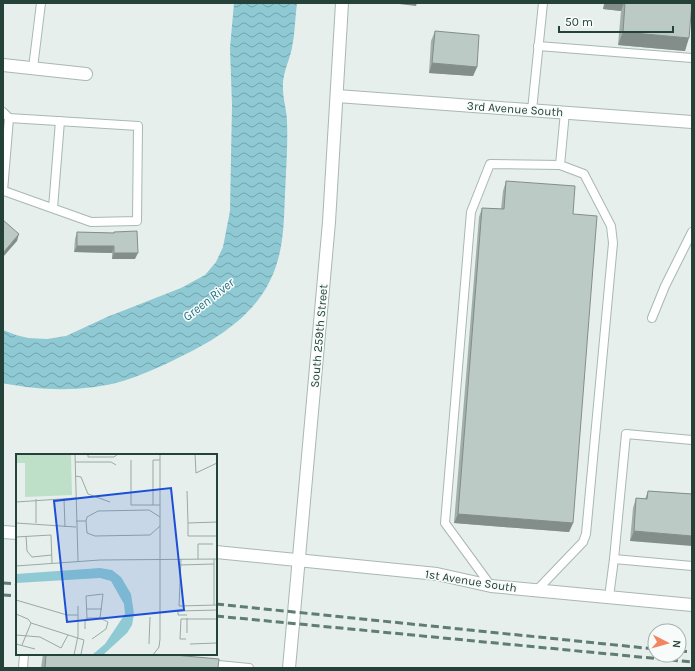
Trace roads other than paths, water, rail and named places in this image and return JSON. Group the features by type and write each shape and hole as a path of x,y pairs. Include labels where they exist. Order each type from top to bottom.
{"street":[{"name":"South 259th Street","path":"289,668 330,222 342,3"},
{"path":"3,65 86,74"},
{"name":"3rd Avenue South","path":"337,96 692,122"},
{"path":"3,532 16,533"},
{"name":"1st Avenue South","path":"217,552 437,574 491,586 692,605"}],"lane":[{"path":"33,68 41,3"},
{"path":"532,110 543,3"},
{"path":"538,46 692,58"},
{"path":"560,165 565,112"},
{"path":"6,115 60,121 138,126 137,221 91,222 3,191 6,115"},
{"path":"53,208 60,121"},
{"path":"491,586 445,522 471,212 490,164 560,165 584,174 611,226 613,243 586,534 583,542 537,590"},
{"path":"652,318 665,286 692,232"},
{"path":"609,597 626,434 692,440"},
{"path":"614,559 692,566"},
{"path":"23,668 24,655"},
{"path":"202,663 249,668"}],"water":[{"name":"Green River","path":"234,3 297,3 293,42 283,84 287,118 287,158 283,230 279,257 269,283 259,299 247,312 219,335 187,354 135,377 108,385 78,389 32,388 3,383 3,330 28,338 47,339 66,336 107,317 181,288 205,275 216,262 223,247 230,211 232,105 230,48"}],"railway":[{"path":"3,583 16,584"},
{"path":"3,595 16,596"},
{"path":"217,604 647,648"},
{"path":"217,616 692,662"},
{"path":"687,652 692,652"}]}
